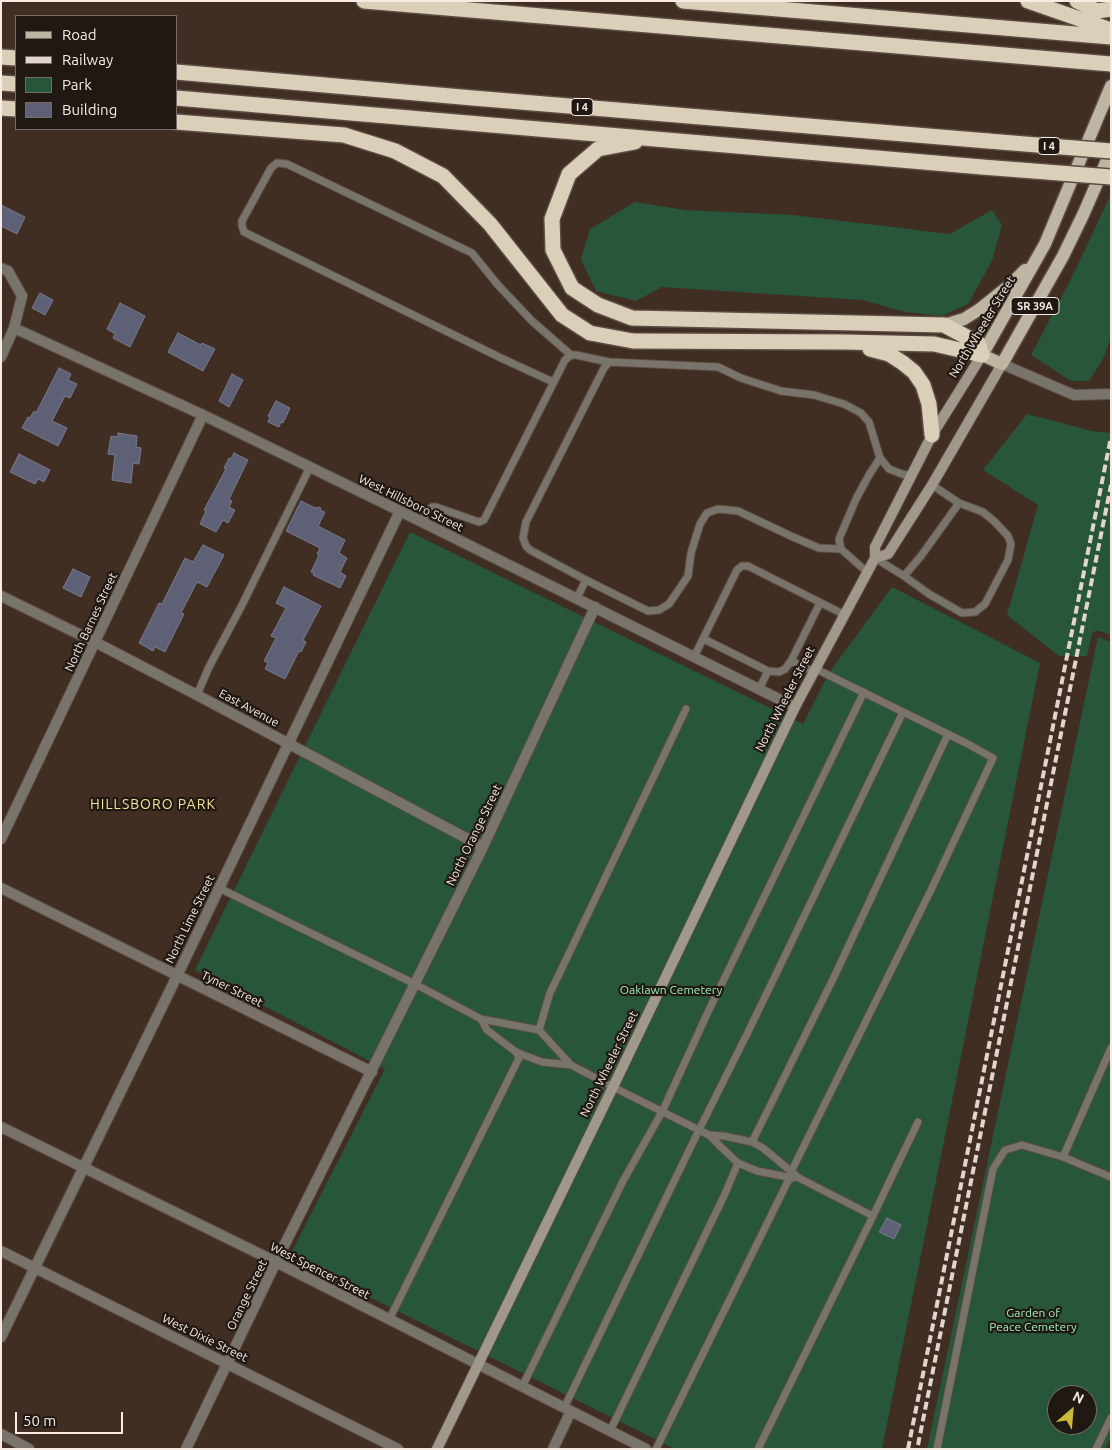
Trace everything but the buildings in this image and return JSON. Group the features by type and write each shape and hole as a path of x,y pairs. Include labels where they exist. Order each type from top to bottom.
{"highway":[{"path":"364,1 1111,64"},
{"path":"683,1 1111,38"},
{"path":"1028,1 1111,30"},
{"path":"1077,1 1106,11"},
{"path":"1,57 15,58"},
{"name":"I 4","path":"178,72 1111,151"},
{"path":"1,83 15,84"},
{"path":"178,98 1111,177"},
{"path":"1,108 15,109"},
{"path":"178,122 344,135 395,151 443,176 490,224 562,315 590,333 633,341 934,344 982,355"},
{"path":"656,139 598,149 569,174 552,219 553,250 572,288 598,305 632,318 944,325 978,343 982,355"},
{"path":"844,342 889,354 914,372 923,385 930,404 932,434"}],"main road":[{"name":"North Wheeler Street","path":"437,1449 795,707 875,558 875,547 932,434 982,355 1039,255 1111,86"},
{"name":"North Wheeler Street","path":"875,558 888,554 932,485 1067,249 1111,151"},
{"path":"944,325 964,319 995,298 1039,255"},
{"path":"982,355 1002,364"}],"street":[{"path":"1,268 8,271 22,296 14,328 1,357"},
{"name":"West Hillsboro Street","path":"14,328 203,415 795,707"},
{"path":"1002,364 1074,395 1111,394"},
{"name":"North Barnes Street","path":"1,839 203,415"},
{"name":"North Lime Street","path":"1,1337 400,511"},
{"name":"East Avenue","path":"1,596 197,695 483,847"},
{"name":"North Orange Street","path":"372,1072 483,847 595,607"},
{"name":"Tyner Street","path":"1,888 372,1072"},
{"name":"Orange Street","path":"186,1449 276,1262 372,1072"},
{"name":"West Spencer Street","path":"1,1127 276,1262 646,1449"},
{"name":"West Dixie Street","path":"1,1251 398,1449"},
{"path":"553,1449 568,1409"},
{"path":"1,1434 30,1449"}],"lane":[{"path":"553,382 244,232 242,221 271,168 277,163 287,164 472,253 498,285 532,321 571,355 609,362 718,367 741,378 781,391 814,395 844,404 861,413 869,422 880,458 888,469 912,476"},
{"path":"422,522 428,510 436,507 479,522 484,520 553,382 565,360 571,355"},
{"path":"609,362 604,368 526,522 523,538 530,550 648,611 659,610 669,604 688,576 691,553 700,524 707,513 718,509 738,511 819,548 841,550"},
{"path":"866,576 841,550 839,539 845,522 880,458"},
{"path":"197,695 209,667 241,607 310,467"},
{"path":"875,558 929,594 962,613 975,612 984,604 1008,560 1011,544 1008,536 983,512 959,503 932,485"},
{"path":"904,576 922,556 959,503"},
{"path":"694,656 738,570 742,566 748,566 844,615"},
{"path":"577,598 586,580"},
{"path":"704,639 768,671 779,672 785,669 791,661 820,603"},
{"path":"656,1449 930,892 993,758 864,692 791,661"},
{"path":"759,689 768,671"},
{"path":"522,1386 623,1181 662,1112 708,1012 864,692"},
{"path":"539,1030 550,993 686,709"},
{"path":"568,1409 699,1130 903,712"},
{"path":"752,1142 834,977 948,734"},
{"path":"219,888 415,984 481,1019 539,1030 571,1065 709,1135 752,1142 763,1148 790,1175"},
{"path":"481,1019 487,1030 516,1052 542,1062 571,1065"},
{"path":"1063,1157 1111,1048"},
{"path":"389,1320 519,1058 516,1052"},
{"path":"758,1449 918,1122"},
{"path":"709,1135 720,1148 738,1162 757,1171 799,1178 873,1216"},
{"path":"937,1449 993,1169 1005,1150 1022,1145 1063,1157 1111,1177"},
{"path":"610,1431 720,1204 738,1162"},
{"path":"1096,1449 1111,1418"}],"green space":[{"path":"1110,196 1111,337 1103,359 1089,381 1071,381 1031,355 1072,277"},
{"path":"635,202 684,210 793,215 950,234 992,210 1002,225 992,261 968,304 942,316 905,312 862,300 662,287 636,301 596,291 581,259 590,229"},
{"path":"1027,414 1092,431 1111,433 1111,635 1095,631 1092,634 1087,656 1059,656 1007,615 1038,505 983,470"},
{"name":"Oaklawn Cemetery","path":"410,532 803,724 829,673 892,587 1040,663 882,1449 675,1449 289,1257 385,1069 195,970"},
{"name":"Garden of Peace Cemetery","path":"1098,637 1111,642 1111,1437 1105,1449 927,1449"}],"railway":[{"path":"908,1449 1111,437"},
{"path":"918,1445 1111,485"}],"district":[{"name":"HILLSBORO PARK","path":"153,804"}]}
